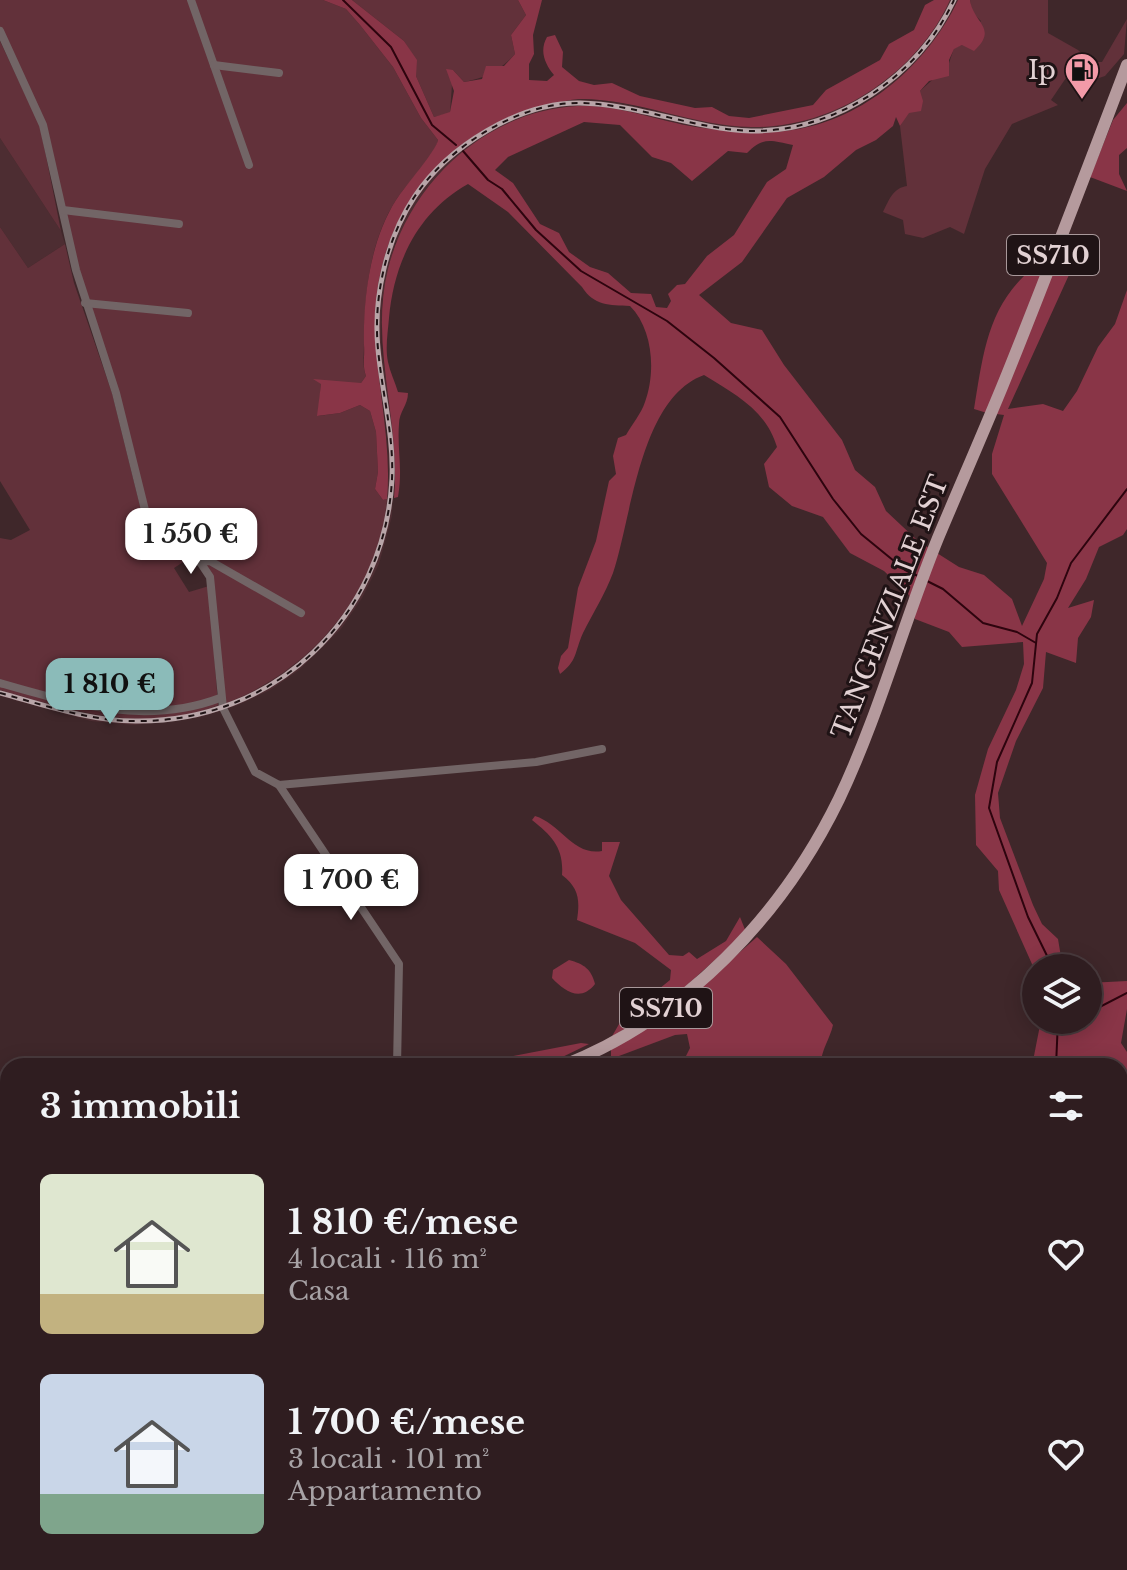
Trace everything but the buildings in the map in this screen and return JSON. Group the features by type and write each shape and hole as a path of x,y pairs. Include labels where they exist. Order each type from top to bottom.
{"main road":[{"name":"TANGENZIALE EST","path":"579,1058 610,1043 680,998 755,929 794,877 840,797 938,538 979,444 1127,65"}],"street":[{"path":"191,0 249,165"},
{"path":"0,31 43,125 85,303 116,393 145,510 200,562 210,577 220,698 255,772 279,785 399,964 397,1058"},
{"path":"214,65 279,73"},
{"path":"63,210 179,224"},
{"path":"85,303 188,313"},
{"path":"200,562 210,561 301,613"},
{"path":"0,683 102,710 138,712 198,706 220,698"},
{"path":"279,785 522,763 602,749"}],"shaded area":[{"path":"0,0 323,0 346,9 360,25 393,67 421,118 438,140 426,162 396,200 374,252 365,308 366,376 361,383 321,384 318,416 340,413 360,405 370,411 376,432 378,472 375,489 383,500 387,499 381,534 370,566 335,625 311,650 256,690 224,704 212,575 147,508 86,302 45,124 0,28"},
{"path":"323,0 352,0 404,41 417,60 416,76 434,117 450,112 454,91 446,69 453,70 464,82 482,79 486,66 504,66 515,54 511,35 526,15 518,0 542,0 533,35 534,54 529,64 529,80 547,81 554,75 543,52 547,37 555,35 563,52 562,67 579,81 594,85 612,83 640,96 695,108 712,107 729,116 749,118 813,105 826,90 880,60 889,44 914,30 925,5 934,0 950,0 917,51 894,73 869,92 812,118 782,125 751,127 707,122 621,103 578,99 518,114 464,143 440,163 403,212 390,240 376,299 377,356 388,470 387,499 383,500 375,489 378,472 376,432 370,411 360,405 340,413 317,416 321,384 313,379 361,383 366,376 365,308 374,252 396,200 438,140 421,118 393,67 360,25 346,9"},
{"path":"352,0 518,0 526,15 511,35 515,54 498,69 472,80 464,82 453,70 450,113 434,117 416,76 416,60 404,41"},
{"path":"950,0 958,0 938,36 919,59 887,88 845,113 795,130 751,134 692,126 618,110 576,106 517,119 395,243 382,300 381,346 395,440 392,516 379,564 362,598 341,629 299,670 270,690 201,717 134,725 91,721 0,696 0,690 199,711 236,699 266,684 295,664 336,625 373,562 389,477 388,440 375,346 375,299 380,270 389,240 412,194 458,145 515,112 576,99 619,103 693,119 751,127 794,124 842,107 883,83 914,55 932,32"},
{"path":"958,0 970,0 985,31 984,37 974,51 962,45 954,49 949,60 949,76 929,81 920,91 923,101 921,111 909,113 900,126 896,117 893,126 876,140 856,150 824,177 787,198 742,262 699,295 731,323 762,330 784,365 842,440 855,470 875,487 886,511 918,541 959,567 984,575 1012,599 1022,626 1044,579 1047,563 992,474 992,454 1004,415 996,414 1067,236 1083,244 1008,409 1043,404 1063,411 1077,391 1098,347 1115,324 1127,290 1127,529 1123,535 1099,547 1086,579 1068,608 1094,600 1091,617 1078,638 1076,663 1046,652 1043,688 1016,741 998,793 1000,818 1033,905 1042,924 1058,939 1060,954 1028,954 999,890 998,871 976,845 975,795 988,749 1016,690 1024,664 1023,642 962,647 949,632 915,619 909,595 884,571 850,553 823,517 792,506 769,487 764,464 777,447 772,434 758,413 704,375 682,388 665,408 652,433 633,491 613,573 573,660 560,674 558,668 561,656 568,648 578,588 596,541 609,481 616,474 613,456 618,438 626,435 645,402 651,378 648,339 638,315 630,306 609,305 592,298 508,212 468,184 435,209 422,224 396,277 387,357 398,392 408,393 399,420 399,487 398,497 394,498 393,440 382,326 388,269 398,238 414,208 433,181 456,157 512,121 544,111 577,106 607,108 696,127 732,131 780,131 819,124 868,101 891,85 930,46","holes":["584,122 620,125 652,157 671,163 692,181 728,151 747,153 768,141 793,145 786,169 767,182 734,235 707,256 685,284 677,285 668,294 671,301 667,308 656,307 651,294 631,293 608,273 590,267 569,252 559,233 540,224 513,183 495,170 508,157"]},
{"path":"970,0 1048,0 1048,33 1078,50 1091,62 1102,62 1127,19 1124,54 1105,76 1096,79 1093,86 1070,72 1051,100 1058,105 1012,124 985,169 964,234 950,227 923,238 905,234 903,220 883,212 895,192 907,186 900,126 920,91 948,66 954,48 962,45 981,21 972,12"},
{"path":"0,41 40,126 61,231 0,138"},
{"path":"1127,103 1127,148 1119,155 1119,174 1127,191 1090,177 1113,120"},
{"path":"0,138 61,231 65,244 28,268 0,227"},
{"path":"0,227 28,268 65,244 74,283 112,393 140,506 191,557 174,568 189,592 209,586 218,705 191,714 136,719 81,711 0,690 0,538 11,540 30,530 0,481"},
{"path":"1032,269 1043,269 987,413 974,409 984,351 996,316 1017,283"},
{"path":"535,816 583,849 602,851 602,842 620,842 609,876 621,900 669,955 683,956 689,952 697,959 726,941 740,917 746,932 677,994 611,1038 622,1019 670,980 671,970 635,943 577,920 578,900 575,890 562,875 559,850 532,820"},
{"path":"757,937 786,964 833,1025 822,1058 685,1058 690,1048 687,1034 675,1035 611,1058 611,1048 715,974"},
{"path":"569,960 583,965 591,974 595,984 584,993 573,993 552,978 553,970"},
{"path":"1127,981 1127,1009 1121,1043 1127,1058 1034,1058 1038,1034 1102,1034 1102,982"},
{"path":"581,1043 589,1044 560,1058 502,1058"}],"waterway":[{"path":"343,0 391,47 432,125 456,145"},
{"path":"463,151 488,180 502,189 536,230 581,271 667,321 780,417 833,499 861,534 905,570 918,576"},
{"path":"1046,954 1028,917 989,808 997,762 1032,683 1037,634 1057,598 1071,563 1127,489"},
{"path":"927,581 943,589 983,623 1017,632 1036,643"},
{"path":"1102,1006 1127,993"},
{"path":"1056,1058 1057,1034"}],"railway":[{"path":"0,693 101,718 135,721 186,717 233,703 276,682 313,652 344,617 368,575 385,529 392,479 377,330 380,290 389,250 415,196 429,178 466,145 487,131 533,110 580,103 602,104 708,126 751,131 783,129 814,122 843,110 897,75 939,27 954,0"}],"place":[{"name":"Ip","path":"1082,101"}]}
